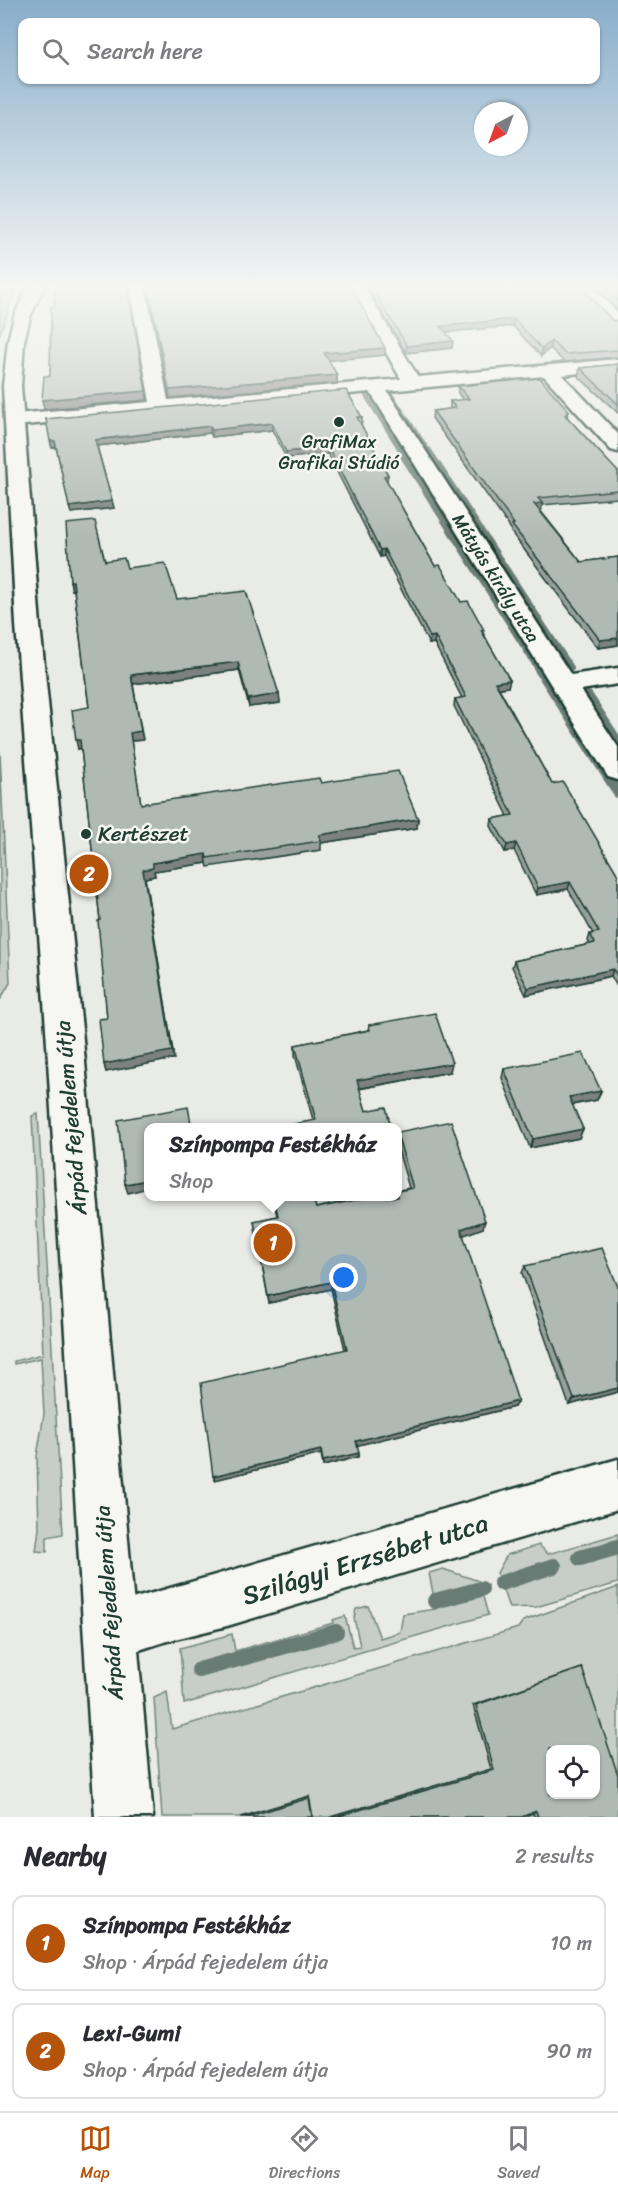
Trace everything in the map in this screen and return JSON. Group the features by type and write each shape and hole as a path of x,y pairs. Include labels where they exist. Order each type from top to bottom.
{"street":[{"name":"Árpád fejedelem útja","path":"13,370 12,386 29,637 64,1029 124,1817"},
{"path":"153,370 160,406"},
{"path":"405,370 412,382"},
{"path":"15,420 548,370 618,446"},
{"name":"Mátyás király utca","path":"375,386 618,770"},
{"path":"563,684 618,676"},
{"name":"Szilágyi Erzsébet utca","path":"111,1632 618,1484"}],"shaded area":[{"path":"0,752 10,983 0,1000"},
{"path":"38,1114 63,1534 47,1537 47,1552 36,1551 39,1529 37,1456 44,1414 41,1358 14,1364 14,1361 43,1354 32,1116"},
{"path":"618,1534 618,1583 536,1607 509,1608 497,1573 507,1555 539,1545 548,1554"},
{"path":"443,1569 479,1581 488,1615 184,1704 180,1648 232,1634 235,1651 333,1623 333,1620 345,1616 353,1647 360,1646 354,1618 356,1609 368,1606 380,1638 400,1632 403,1614 436,1609 429,1573"},
{"path":"618,1587 618,1817 162,1817 154,1698 167,1692 172,1729 518,1628 523,1621"}],"building":[{"path":"50,370 142,370 146,391 42,400 44,376 50,376"},
{"path":"165,370 334,370 337,375 169,390"},
{"path":"582,370 618,370 618,404"},
{"path":"540,378 569,411 565,415 618,472 618,490 538,498 542,503 534,504 581,562 618,557 618,638 600,640 512,525 514,524 433,411 456,408 450,401 469,399 458,386"},
{"path":"346,390 362,417 357,417 388,475 384,476 435,566 440,565 461,602 468,601 484,630 481,630 510,680 495,682 552,784 563,782 618,875 618,977 613,969 528,988 514,961 595,943 590,934 599,932 570,882 538,888 516,843 507,845 492,819 513,815 455,699 466,697 435,636 430,637 384,549 380,550 328,447 286,452 272,423 212,430 210,426 95,440 112,501 69,507 55,441 50,441 46,419"},
{"path":"95,521 105,561 124,558 127,568 165,563 177,599 246,591 279,694 248,699 238,662 131,675 141,731 130,733 141,804 319,778 321,783 398,771 418,819 319,835 321,841 207,858 206,854 153,863 153,868 143,870 172,1051 104,1064 99,1019 107,1018 98,921 100,920 80,740 76,740 72,710 89,707 73,581 70,581 66,524"},
{"path":"435,1013 452,1063 357,1080 366,1111 386,1107 390,1123 299,1123 316,1120 295,1045 370,1030 369,1025"},
{"path":"583,1053 601,1091 569,1097 583,1129 533,1139 504,1069"},
{"path":"188,1107 191,1123 144,1123 144,1181 125,1184 118,1120"},
{"path":"451,1121 485,1221 461,1229 518,1401 356,1441 359,1453 323,1461 321,1450 213,1476 201,1383 347,1349 331,1282 268,1296 254,1221 278,1216 275,1201 314,1201 316,1208 350,1201 402,1201 402,1190 413,1188 402,1151 402,1131"},
{"path":"602,1248 618,1287 618,1388 574,1399 525,1266"},
{"path":"582,1668 618,1775 618,1817 538,1817 536,1811 522,1817 336,1817 494,1770 476,1705"},
{"path":"309,1798 312,1817 246,1817"}],"waterway":[{"path":"387,389 429,452"},
{"path":"364,392 402,452"},
{"path":"401,451 540,670"},
{"path":"428,451 570,668"},
{"path":"539,669 618,793"},
{"path":"588,696 618,742"},
{"path":"580,1558 618,1547"},
{"path":"501,1583 554,1566"},
{"path":"435,1601 481,1589"},
{"path":"199,1670 336,1632"}],"place":[{"name":"GrafiMax Grafikai Stúdió","path":"339,422"},
{"name":"Kertészet","path":"86,834"},
{"name":"Lexi-Gumi","path":"89,874"},
{"name":"Színpompa Festékház","path":"273,1243"}]}
